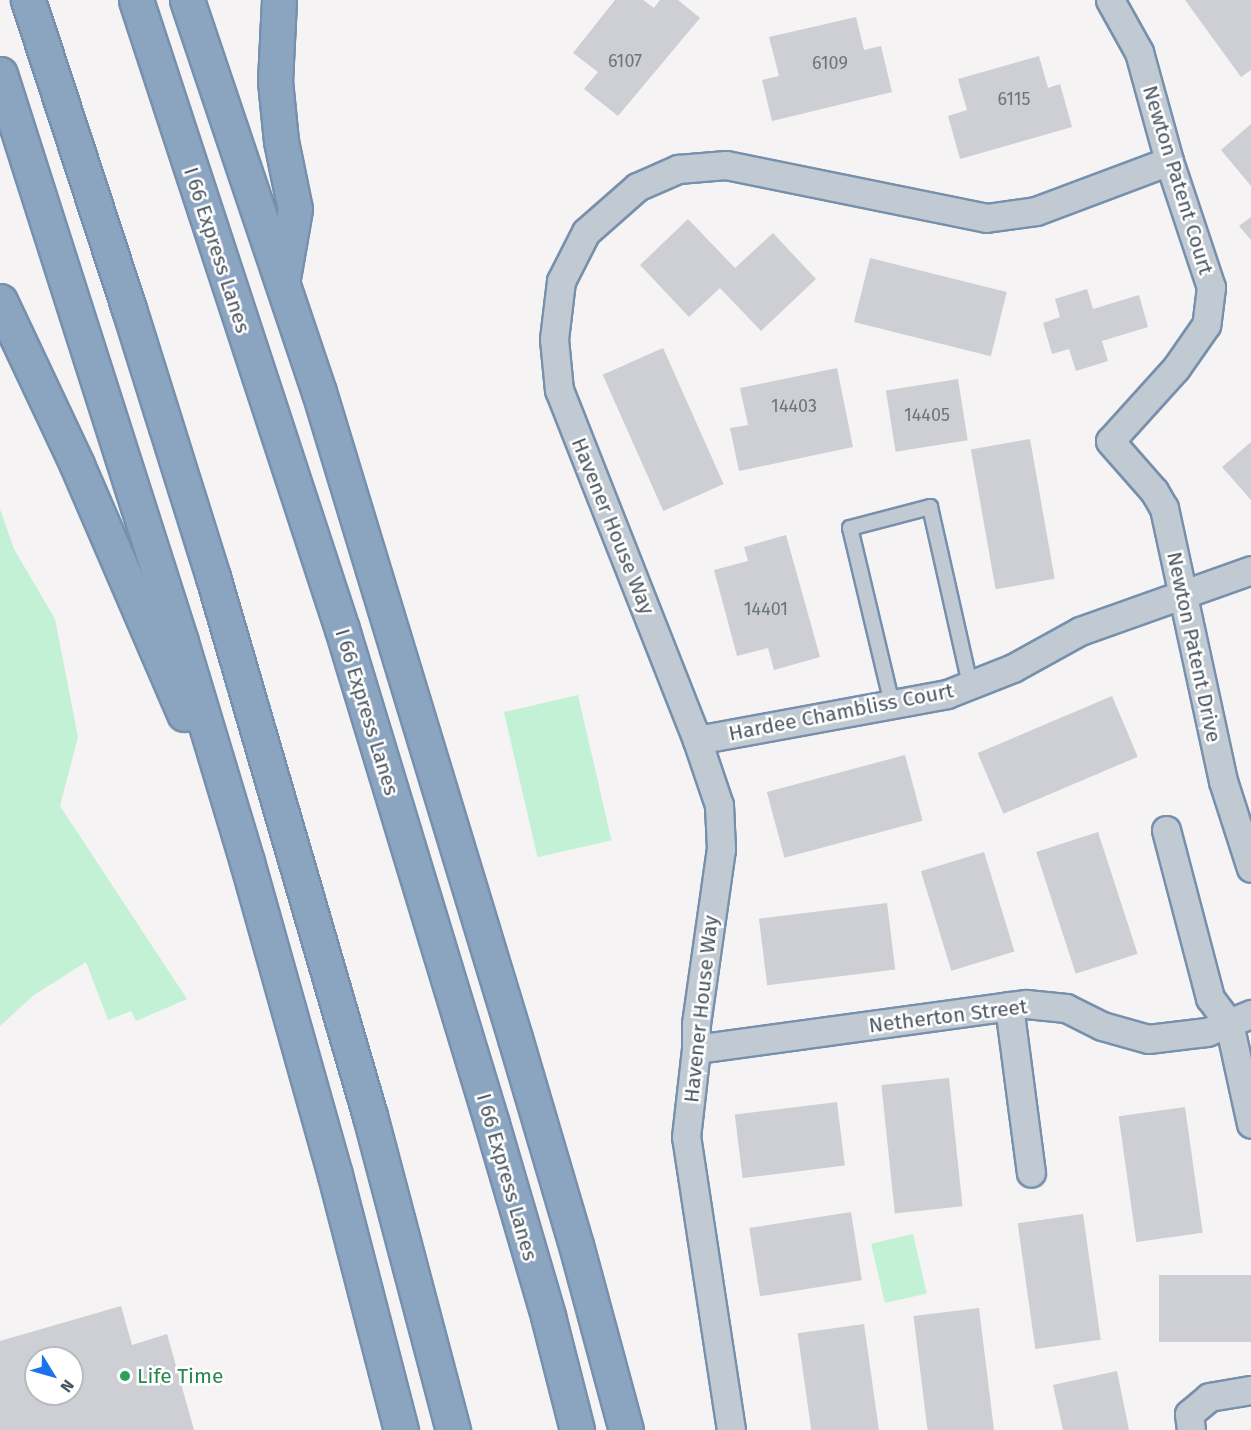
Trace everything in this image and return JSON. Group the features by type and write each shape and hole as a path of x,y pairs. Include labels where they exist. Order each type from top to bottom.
{"highway":[{"path":"28,0 129,309 213,577 370,1116 453,1430"},
{"name":"I 66 Express Lanes","path":"136,0 342,629 492,1124 548,1316 577,1430"},
{"path":"187,0 283,279 519,1049 576,1245 626,1430"},
{"path":"279,0 275,81 280,141 296,209 283,279"},
{"path":"0,74 181,642 247,862 335,1175 402,1430"},
{"path":"0,301 77,465 247,862"}],"street":[{"name":"Newton Patent Court","path":"1110,0 1139,52 1169,161 1211,287 1206,325 1176,368 1110,441"},
{"name":"Havener House Way","path":"731,1430 686,1137 696,1049 696,1024 721,849 719,805 698,740 559,390 554,339 561,281 586,232 637,187 678,169 726,165 986,218 1036,211 1169,161"},
{"name":"Newton Patent Drive","path":"1110,441 1154,491 1164,508 1222,781 1251,868"},
{"name":"Hardee Chambliss Court","path":"698,740 947,694 1012,668 1080,631 1251,570"},
{"path":"1166,830 1210,998 1240,1019 1251,1124"},
{"name":"Netherton Street","path":"696,1049 1026,1004 1066,1008 1102,1026 1148,1039 1207,1032 1240,1019"},
{"path":"1009,1006 1031,1173"},
{"path":"1191,1430 1189,1414 1209,1397 1251,1390"}],"lane":[{"path":"892,704 850,528 930,507 970,685"}],"green space":[{"path":"0,509 14,549 55,619 78,737 60,806 187,999 136,1021 131,1011 108,1020 86,962 34,995 0,1026"},
{"path":"578,695 612,840 537,857 504,712"},
{"path":"913,1234 927,1293 885,1303 871,1244"}],"building":[{"path":"615,0 643,0 654,8 660,0 678,0 700,18 618,116 584,89 598,72 573,53"},
{"path":"1185,0 1251,0 1251,70 1241,77"},
{"path":"856,17 864,50 881,46 892,92 772,121 762,80 779,76 769,37"},
{"path":"1039,56 1048,88 1060,84 1072,127 960,159 948,116 967,110 958,79"},
{"path":"1251,124 1251,186 1221,150"},
{"path":"1251,217 1251,240 1239,226"},
{"path":"688,219 735,268 773,233 816,279 761,331 720,288 689,317 640,265"},
{"path":"870,258 1007,292 991,356 854,322"},
{"path":"1087,289 1093,309 1139,295 1148,327 1102,341 1108,361 1076,371 1069,349 1052,354 1043,323 1060,317 1055,299"},
{"path":"663,348 724,484 663,511 603,375"},
{"path":"837,368 853,447 739,471 730,428 748,425 740,388"},
{"path":"958,379 968,440 896,452 886,390"},
{"path":"1030,439 1055,579 996,589 971,449"},
{"path":"1251,442 1251,500 1222,467"},
{"path":"786,535 820,657 774,670 768,648 737,656 714,570 748,561 744,547"},
{"path":"1112,696 1138,757 1003,814 978,753"},
{"path":"905,755 923,821 784,858 767,792"},
{"path":"1098,832 1138,954 1076,974 1036,852"},
{"path":"984,852 1014,951 951,971 921,871"},
{"path":"887,903 895,970 767,985 759,919"},
{"path":"949,1078 962,1206 895,1213 881,1085"},
{"path":"837,1102 845,1166 743,1178 735,1115"},
{"path":"1185,1107 1203,1233 1136,1242 1119,1116"},
{"path":"851,1212 862,1280 760,1296 749,1228"},
{"path":"1083,1214 1101,1340 1035,1349 1018,1223"},
{"path":"1159,1275 1251,1275 1251,1342 1159,1342"},
{"name":"Life Time","path":"121,1306 132,1345 167,1334 194,1430 0,1430 0,1341"},
{"path":"979,1308 994,1430 927,1430 913,1316"},
{"path":"864,1324 879,1430 811,1430 798,1333"},
{"path":"1117,1371 1129,1430 1063,1430 1053,1385"}],"place":[{"name":"Life Time","path":"125,1376"}]}
